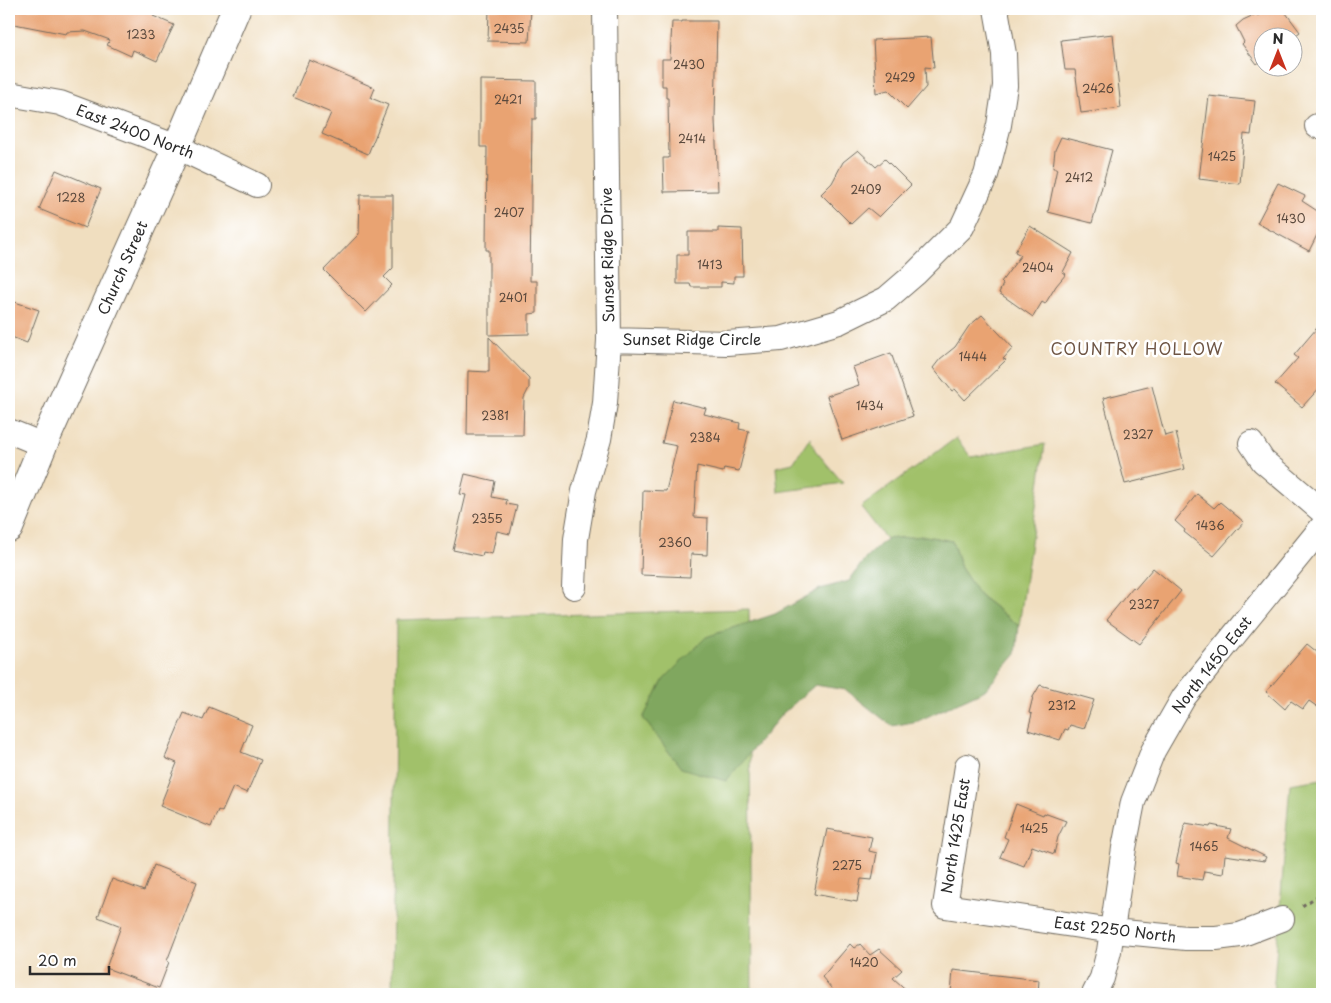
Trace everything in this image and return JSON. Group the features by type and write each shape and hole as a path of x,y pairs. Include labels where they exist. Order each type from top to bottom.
{"street":[{"name":"Church Street","path":"9,528 43,445 177,147 236,9"},
{"name":"Sunset Ridge Drive","path":"574,587 576,539 584,491 599,439 609,340 605,9"},
{"name":"Sunset Ridge Circle","path":"609,340 727,343 781,339 839,322 886,299 901,287 962,227 986,175 999,125 1005,86 1004,54 996,9"},
{"name":"East 2400 North","path":"9,94 60,103 177,147 257,185"},
{"path":"9,431 43,445"},
{"path":"1251,443 1263,461 1322,511"},
{"name":"North 1450 East","path":"1094,994 1102,978 1113,931 1124,848 1133,802 1153,751 1184,697 1322,527"},
{"name":"North 1425 East","path":"945,906 967,766"},
{"name":"East 2250 North","path":"945,906 1113,931 1186,938 1216,938 1240,935 1282,919"}],"green space":[{"path":"810,438 815,450 843,483 778,492 776,467 793,463"},
{"path":"956,438 971,457 1045,444 1019,626 979,595 961,568 952,541 925,536 886,539 861,507"},
{"path":"925,536 952,541 961,568 979,595 1019,626 1016,654 985,690 918,721 892,726 846,690 815,685 782,714 726,781 681,768 643,718 664,679 706,637 775,614 820,589 849,581 864,560 886,539"},
{"path":"749,609 752,994 392,994 396,620"},
{"path":"1322,779 1322,994 1273,994 1290,784"}],"building":[{"path":"9,9 156,9 153,16 174,25 157,61 133,50 131,56 107,45 110,40 85,31 67,32 66,34 9,23"},
{"path":"489,9 531,9 529,42 488,41"},
{"path":"1270,9 1283,9 1297,28 1254,28 1254,60 1242,44 1244,42 1236,26 1243,20 1256,14 1258,16"},
{"path":"717,21 715,120 718,191 664,192 663,158 669,158 668,98 666,98 666,86 662,86 662,59 670,59 672,22"},
{"path":"1113,34 1121,108 1081,113 1075,70 1065,70 1061,40"},
{"path":"931,37 934,68 925,67 926,87 907,109 888,90 876,93 873,40"},
{"path":"309,60 375,88 371,98 388,105 368,154 322,134 331,113 293,97"},
{"path":"480,80 536,81 536,119 532,119 530,281 537,281 537,313 529,314 529,334 489,335 489,250 486,250 487,147 480,147"},
{"path":"1209,96 1255,101 1251,135 1244,134 1240,184 1199,179"},
{"path":"1061,137 1112,150 1092,223 1048,212 1057,168 1053,168 1055,150"},
{"path":"858,150 876,167 885,159 911,185 879,217 868,208 851,224 821,194 832,183 843,162"},
{"path":"56,170 101,189 85,228 39,209"},
{"path":"1278,183 1305,196 1302,201 1322,214 1322,225 1309,251 1257,223"},
{"path":"360,195 393,195 393,268 384,277 392,285 366,312 324,270 359,234"},
{"path":"1030,226 1073,253 1063,272 1066,274 1045,304 1042,302 1033,317 999,293 1003,284 1001,282 1021,255 1015,252"},
{"path":"718,228 742,229 743,276 734,276 734,283 721,282 721,287 691,287 690,284 677,284 677,255 688,255 688,232 718,232"},
{"path":"9,300 39,310 27,343 9,336"},
{"path":"982,315 1013,348 1003,359 1006,360 965,400 955,389 952,391 933,368 940,359 955,347 969,326"},
{"path":"1322,322 1322,385 1302,407 1275,384 1298,358 1294,355"},
{"path":"489,337 529,378 529,388 524,398 523,435 467,435 468,371 489,372"},
{"path":"891,353 913,416 842,440 827,396 859,385 853,367"},
{"path":"1152,386 1165,436 1176,433 1185,469 1125,484 1103,398"},
{"path":"673,400 706,408 704,414 740,423 739,429 749,431 739,471 724,468 723,472 697,466 694,517 708,518 707,555 691,554 690,577 641,575 643,490 666,491 677,446 662,443"},
{"path":"465,474 495,481 492,497 507,500 506,504 517,506 510,534 497,531 492,554 483,552 482,556 453,550 466,495 460,494"},
{"path":"1197,494 1214,508 1220,502 1244,522 1214,556 1184,532 1185,530 1175,521"},
{"path":"1153,568 1181,591 1139,644 1106,620 1133,587 1135,589"},
{"path":"1307,644 1322,656 1322,710 1309,701 1303,709 1291,701 1285,709 1266,692"},
{"path":"1040,685 1094,700 1084,729 1070,725 1068,730 1065,729 1060,740 1028,730 1032,714 1029,713 1033,697"},
{"path":"209,707 252,725 241,752 261,760 247,793 233,787 222,812 218,810 211,827 160,806 177,763 165,758 184,713 203,720"},
{"path":"1016,804 1043,815 1044,813 1066,821 1058,837 1054,854 1032,846 1024,866 1000,857 1008,839 1004,837"},
{"path":"1185,823 1231,829 1228,838 1266,857 1264,861 1225,855 1223,874 1204,871 1202,880 1177,876 1179,864 1176,863"},
{"path":"827,829 872,837 869,851 877,853 872,880 861,879 857,902 814,894"},
{"path":"154,865 197,882 167,961 169,962 159,988 106,968 121,926 98,917 112,879 144,891"},
{"path":"850,944 854,948 860,944 870,955 879,949 902,970 893,978 911,994 836,994 822,977"},
{"path":"953,970 1039,980 1038,994 951,994"}],"district":[{"name":"COUNTRY HOLLOW","path":"1137,349"}]}
